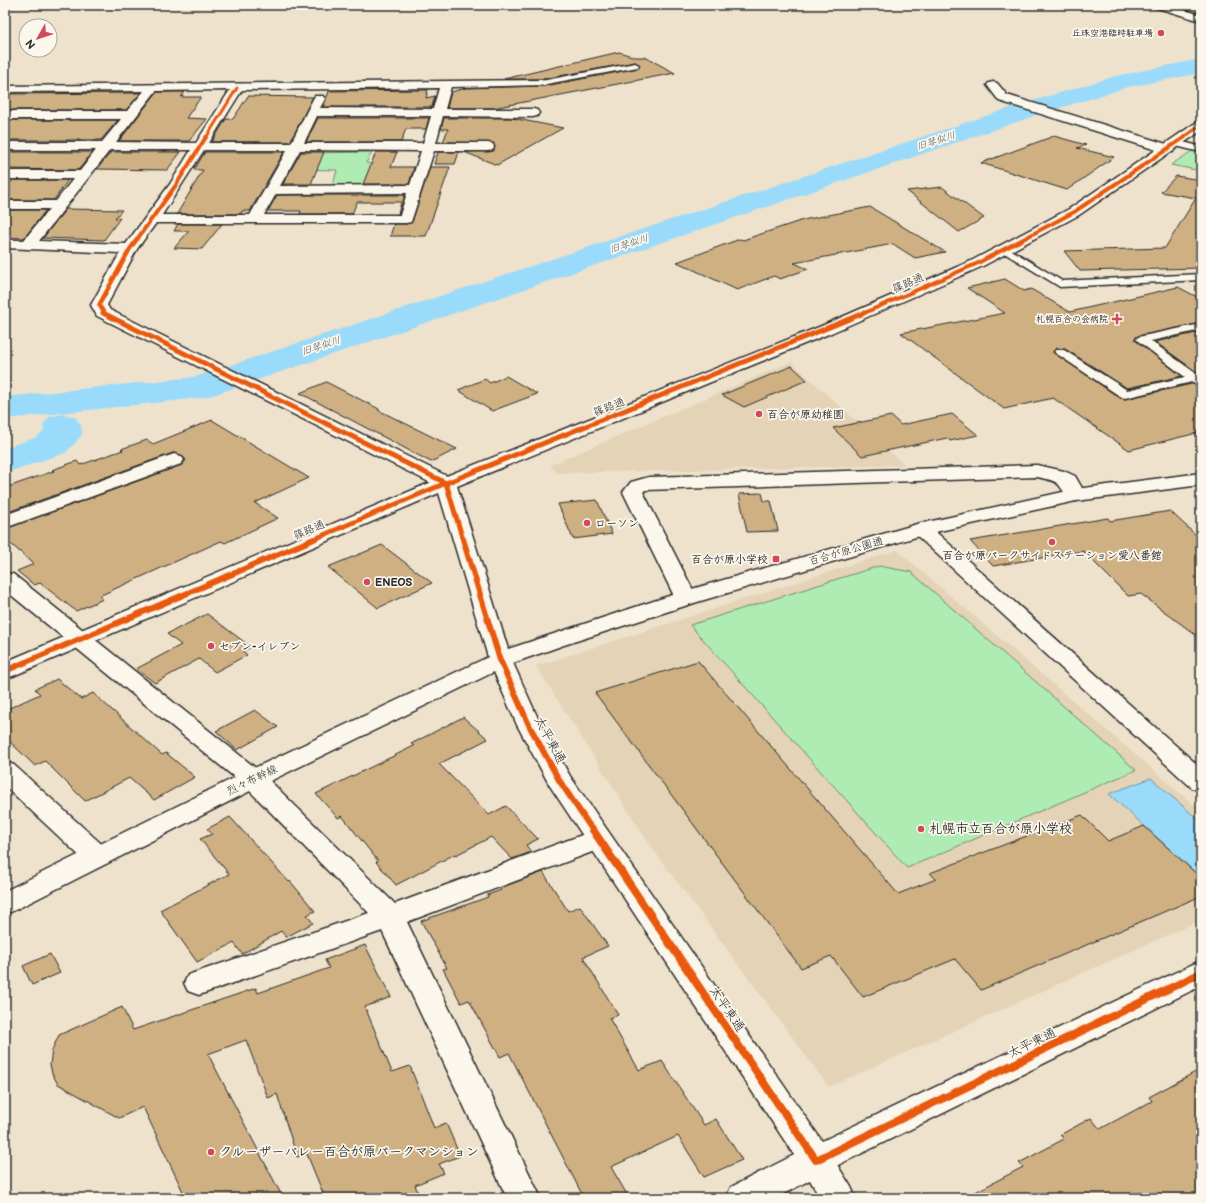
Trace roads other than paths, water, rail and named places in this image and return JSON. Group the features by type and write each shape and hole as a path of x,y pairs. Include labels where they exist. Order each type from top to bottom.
{"street":[{"path":"1158,5 1201,18"},
{"path":"5,89 237,88 541,83"},
{"path":"151,219 406,220 446,85"},
{"path":"993,86 1003,98 1074,120 1171,146"},
{"path":"255,220 296,146 325,87"},
{"path":"5,260 17,245 59,205 152,88"},
{"path":"237,88 200,146 130,248 99,305 103,313 446,483"},
{"path":"313,112 533,113"},
{"path":"5,115 130,115"},
{"name":"篠路通","path":"5,670 446,483 825,330 976,264 1074,212 1201,125"},
{"path":"5,146 488,147"},
{"path":"5,175 82,175"},
{"path":"272,190 415,189"},
{"path":"5,205 59,205"},
{"path":"17,245 130,248"},
{"path":"5,522 174,460"},
{"path":"686,598 632,492 638,486 649,483 1037,471 1057,475 1068,480 1076,495"},
{"name":"百合が原公園通","path":"500,660 556,640 686,598 921,529 1076,495 1201,479"},
{"name":"太平東通","path":"446,483 500,660 529,725 555,773 816,1160 1201,973"},
{"path":"921,529 1201,782"},
{"path":"5,579 253,779 390,917 524,1198"},
{"name":"烈々布幹線","path":"5,903 253,779 500,660"},
{"path":"5,771 97,856"},
{"path":"199,983 390,917 599,839"},
{"path":"743,1198 816,1160 839,1198"}],"lane":[{"path":"541,83 635,65"},
{"path":"1171,146 1196,148"},
{"path":"1005,249 1060,284 1201,277"},
{"path":"1198,380 1142,340 1201,327"},
{"path":"1060,352 1125,394 1198,380"}],"water":[{"path":"1151,778 1201,822 1201,878 1109,794"}],"waterway":[{"name":"旧琴似川","path":"5,408 200,387 1028,110 1124,81 1201,66"},
{"name":"旧琴似川","path":"5,461 51,445 63,434 62,425"}],"place":[{"name":"丘珠空港臨時駐車場","path":"1161,33"},
{"name":"札幌百合の会病院","path":"1117,319"},
{"name":"百合が原幼稚園","path":"759,414"},
{"name":"ローソン","path":"587,523"},
{"name":"百合が原パークサイドステーション愛八番館","path":"1052,542"},
{"name":"百合が原小学校","path":"776,559"},
{"name":"ENEOS","path":"367,582"},
{"name":"セブン-イレブン","path":"211,646"},
{"name":"札幌市立百合が原小学校","path":"921,829"},
{"name":"クルーザーバレー百合が原パークマンション","path":"211,1152"}]}
